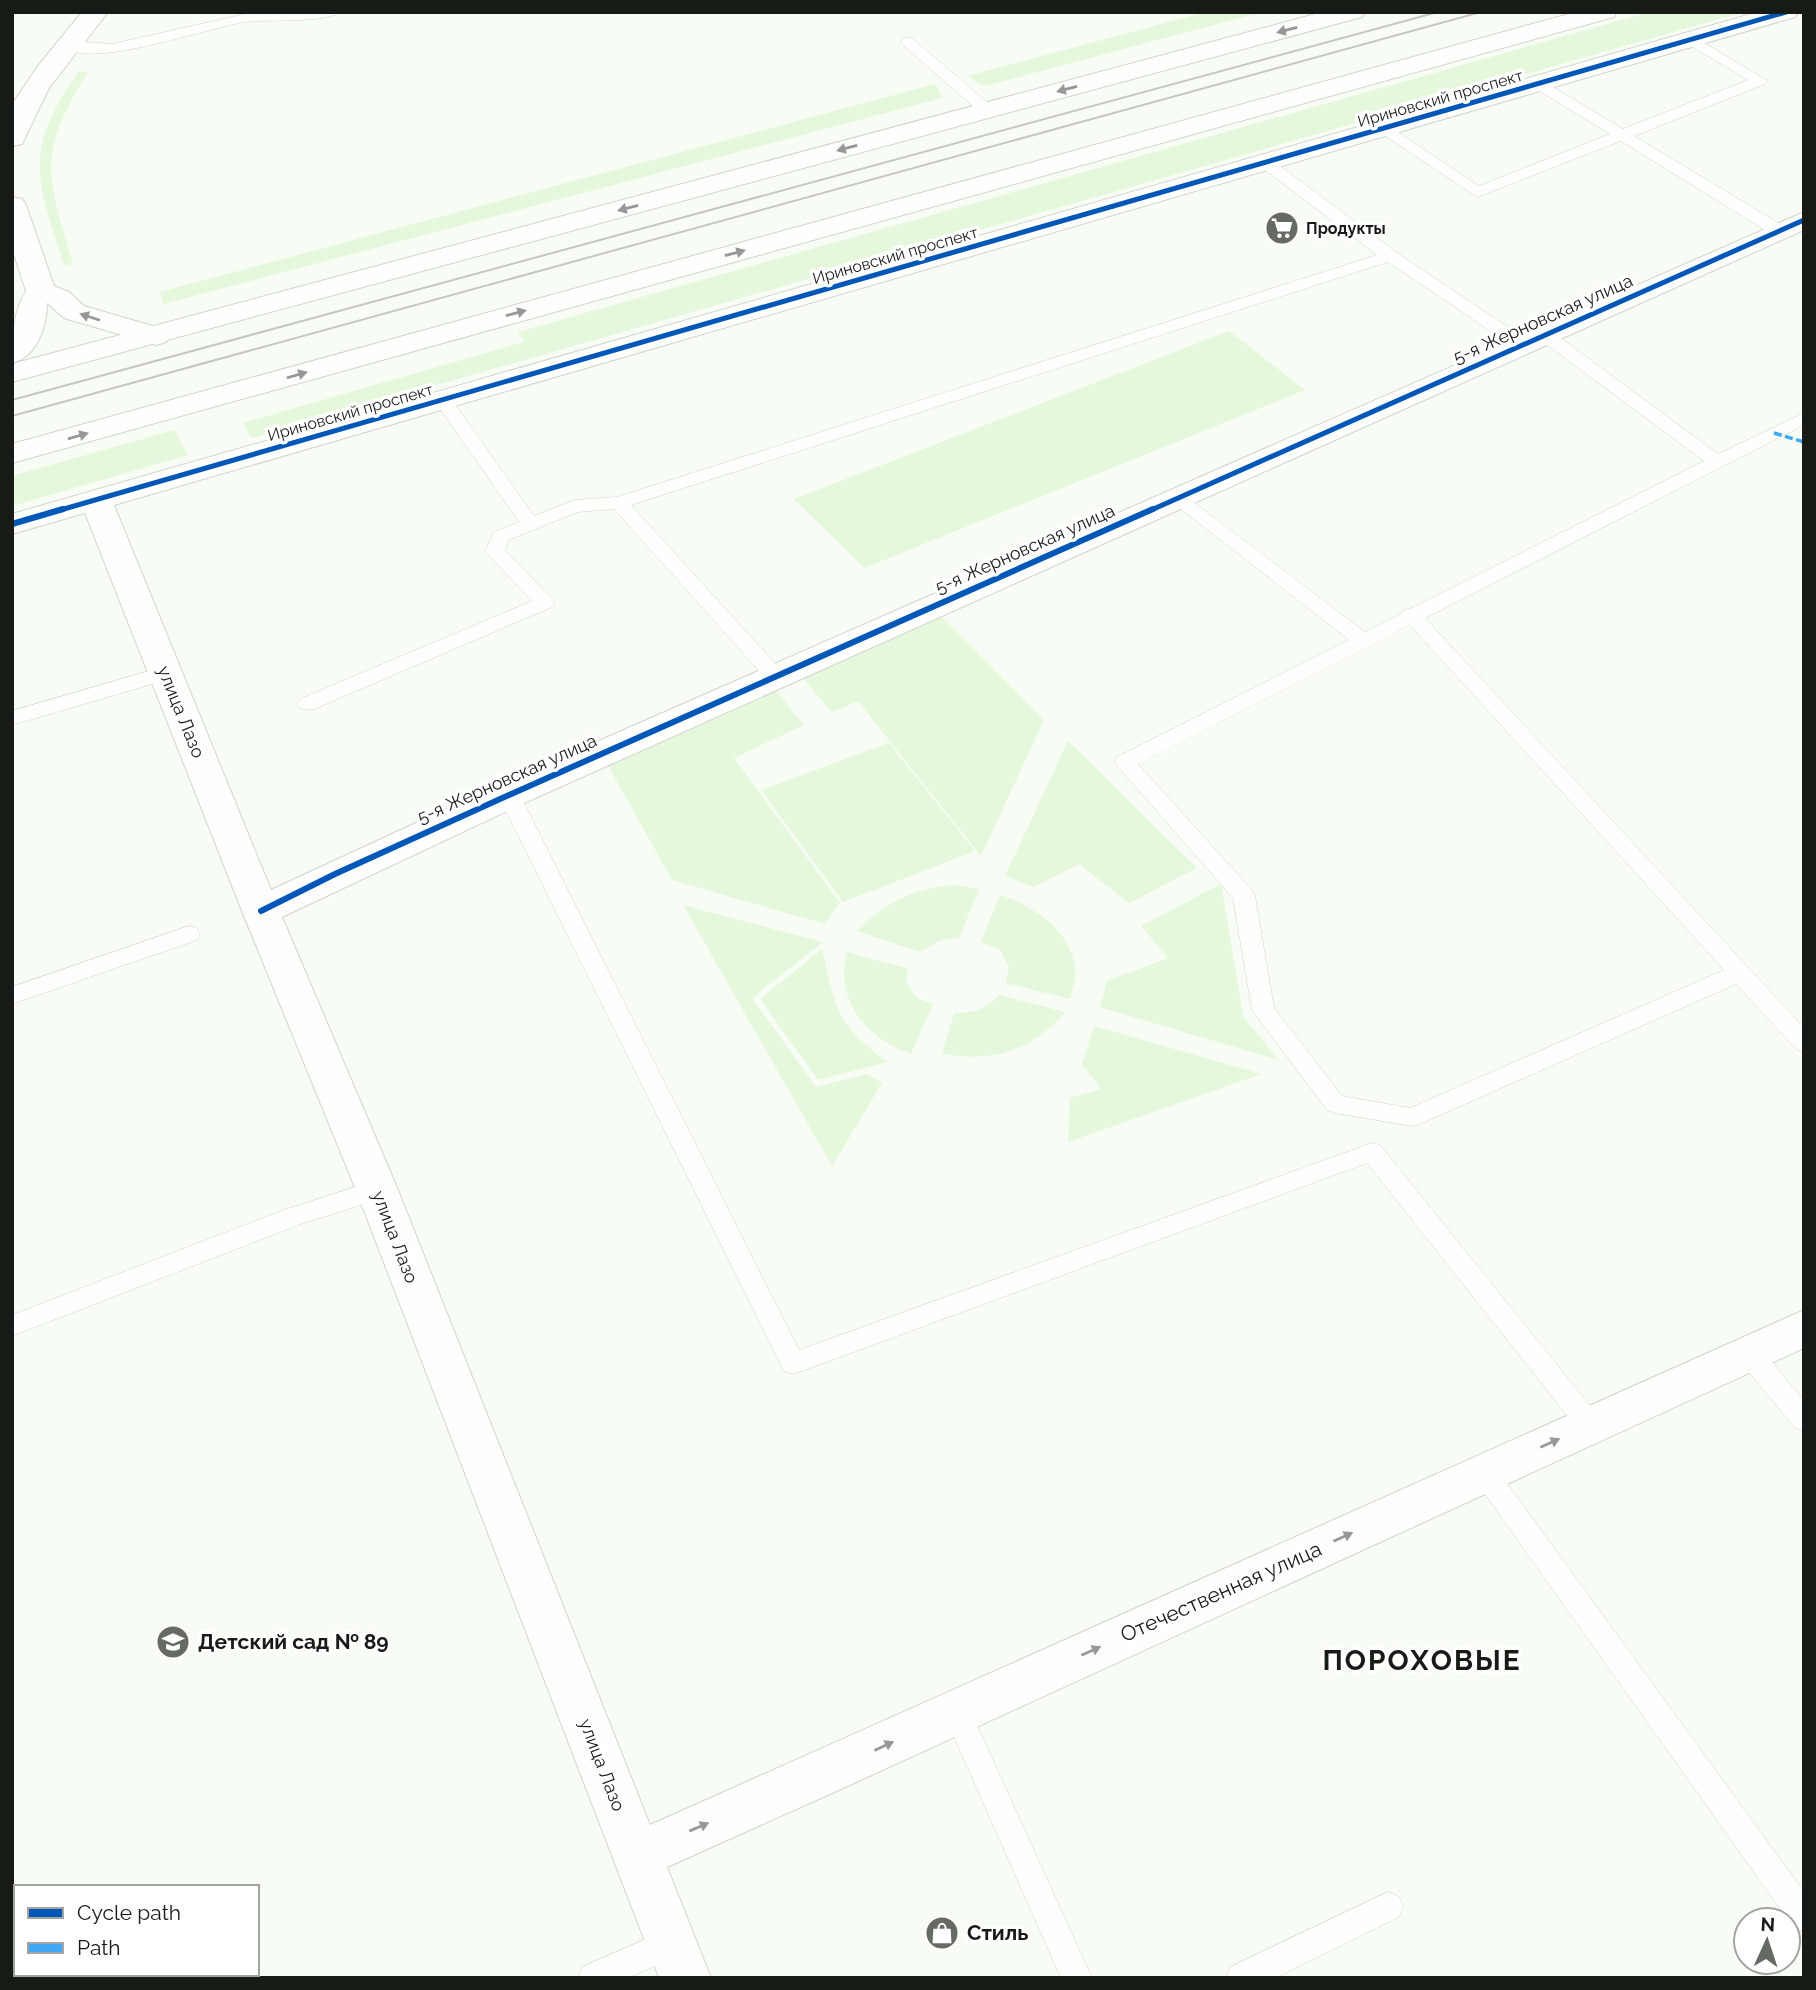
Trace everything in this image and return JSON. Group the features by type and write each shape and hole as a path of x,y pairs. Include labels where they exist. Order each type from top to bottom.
{"street":[{"path":"12,138 29,101 96,12"},
{"path":"12,373 1353,12"},
{"path":"12,454 1605,12"},
{"name":"Ириновский проспект","path":"12,524 1786,12"},
{"path":"12,205 41,291"},
{"name":"5-я Жерновская улица","path":"261,911 335,874 509,795 1791,226"},
{"path":"41,291 59,298 74,312 156,336"},
{"path":"12,354 26,339 33,314 32,304 41,291"},
{"name":"улица Лазо","path":"96,500 261,911 377,1190 678,1960"},
{"name":"Отечественная улица","path":"637,1854 1804,1328"}],"lane":[{"path":"70,46 111,49 244,18 309,16 331,12"},
{"path":"1383,129 1477,192 1760,81 1691,40"},
{"path":"908,42 988,110"},
{"path":"1538,84 1620,136 1791,226"},
{"path":"1266,163 1390,256 1534,340 1717,461"},
{"path":"307,704 545,603 495,551 501,536 530,524 574,506 619,503 1390,256"},
{"path":"443,400 530,524"},
{"path":"1739,972 1412,1117 1335,1104 1263,1010 1244,896 1124,762 1804,418"},
{"path":"1177,499 1362,640"},
{"path":"619,503 776,677"},
{"path":"1412,614 1804,1044"},
{"path":"12,718 101,695 166,673"},
{"path":"509,795 793,1363 1372,1152 1590,1425"},
{"path":"12,996 189,934"},
{"path":"12,1326 293,1217 377,1190"},
{"path":"1749,1353 1804,1420"},
{"path":"1484,1472 1804,1917"},
{"path":"957,1712 1077,1978"},
{"path":"1241,1978 1388,1908"},
{"path":"593,1978 678,1960"}],"green space":[{"path":"1206,12 1262,12 985,86 967,76"},
{"path":"1650,12 1744,12 251,438 243,423 524,342 518,332"},
{"path":"78,72 88,72 60,125 51,166 57,208 73,264 64,265 47,209 40,166 42,145 49,124"},
{"path":"935,84 942,98 163,304 160,292"},
{"path":"1229,331 1305,390 864,568 794,499"},
{"path":"174,430 188,455 12,506 12,476"},
{"path":"940,615 1044,720 981,856 858,701 832,712 802,677"},
{"path":"774,688 804,725 734,758 840,903 825,924 672,880 607,764"},
{"path":"1068,741 1197,868 1129,903 1079,864 1033,887 1005,876"},
{"path":"889,743 975,851 843,902 761,790"},
{"path":"1221,884 1243,1016 1278,1060 1100,1007 1107,981 1168,958 1141,926"},
{"path":"953,885 979,889 959,938 941,940 920,952 857,931 878,912 901,899 925,890"},
{"path":"1000,895 1039,914 1062,935 1074,961 1075,979 1070,999 1006,983 1009,967 1000,950 981,942"},
{"path":"683,905 823,942 752,998 816,1087 867,1074 882,1083 832,1166"},
{"path":"822,949 830,986 840,1014 858,1037 888,1062 818,1080 760,999"},
{"path":"847,952 908,969 906,982 917,998 933,1004 911,1054 881,1038 868,1028 858,1015 845,986"},
{"path":"999,995 1065,1012 1038,1037 1010,1051 978,1056 942,1054 954,1013 979,1010"},
{"path":"1094,1026 1261,1074 1068,1142 1070,1098 1101,1089 1082,1064"}],"tram line":[{"path":"12,400 1438,12"},
{"path":"12,416 1481,12"}],"marked path":[{"path":"1774,433 1804,442"}],"cycle path":[{"path":"12,524 1786,12"},
{"path":"261,911 335,874 509,795 1804,220"}],"place":[{"name":"Продукты","path":"1282,228"},
{"name":"Детский сад № 89","path":"173,1642"},
{"name":"Стиль","path":"942,1933"}],"district":[{"name":"ПОРОХОВЫЕ","path":"1422,1660"}]}
